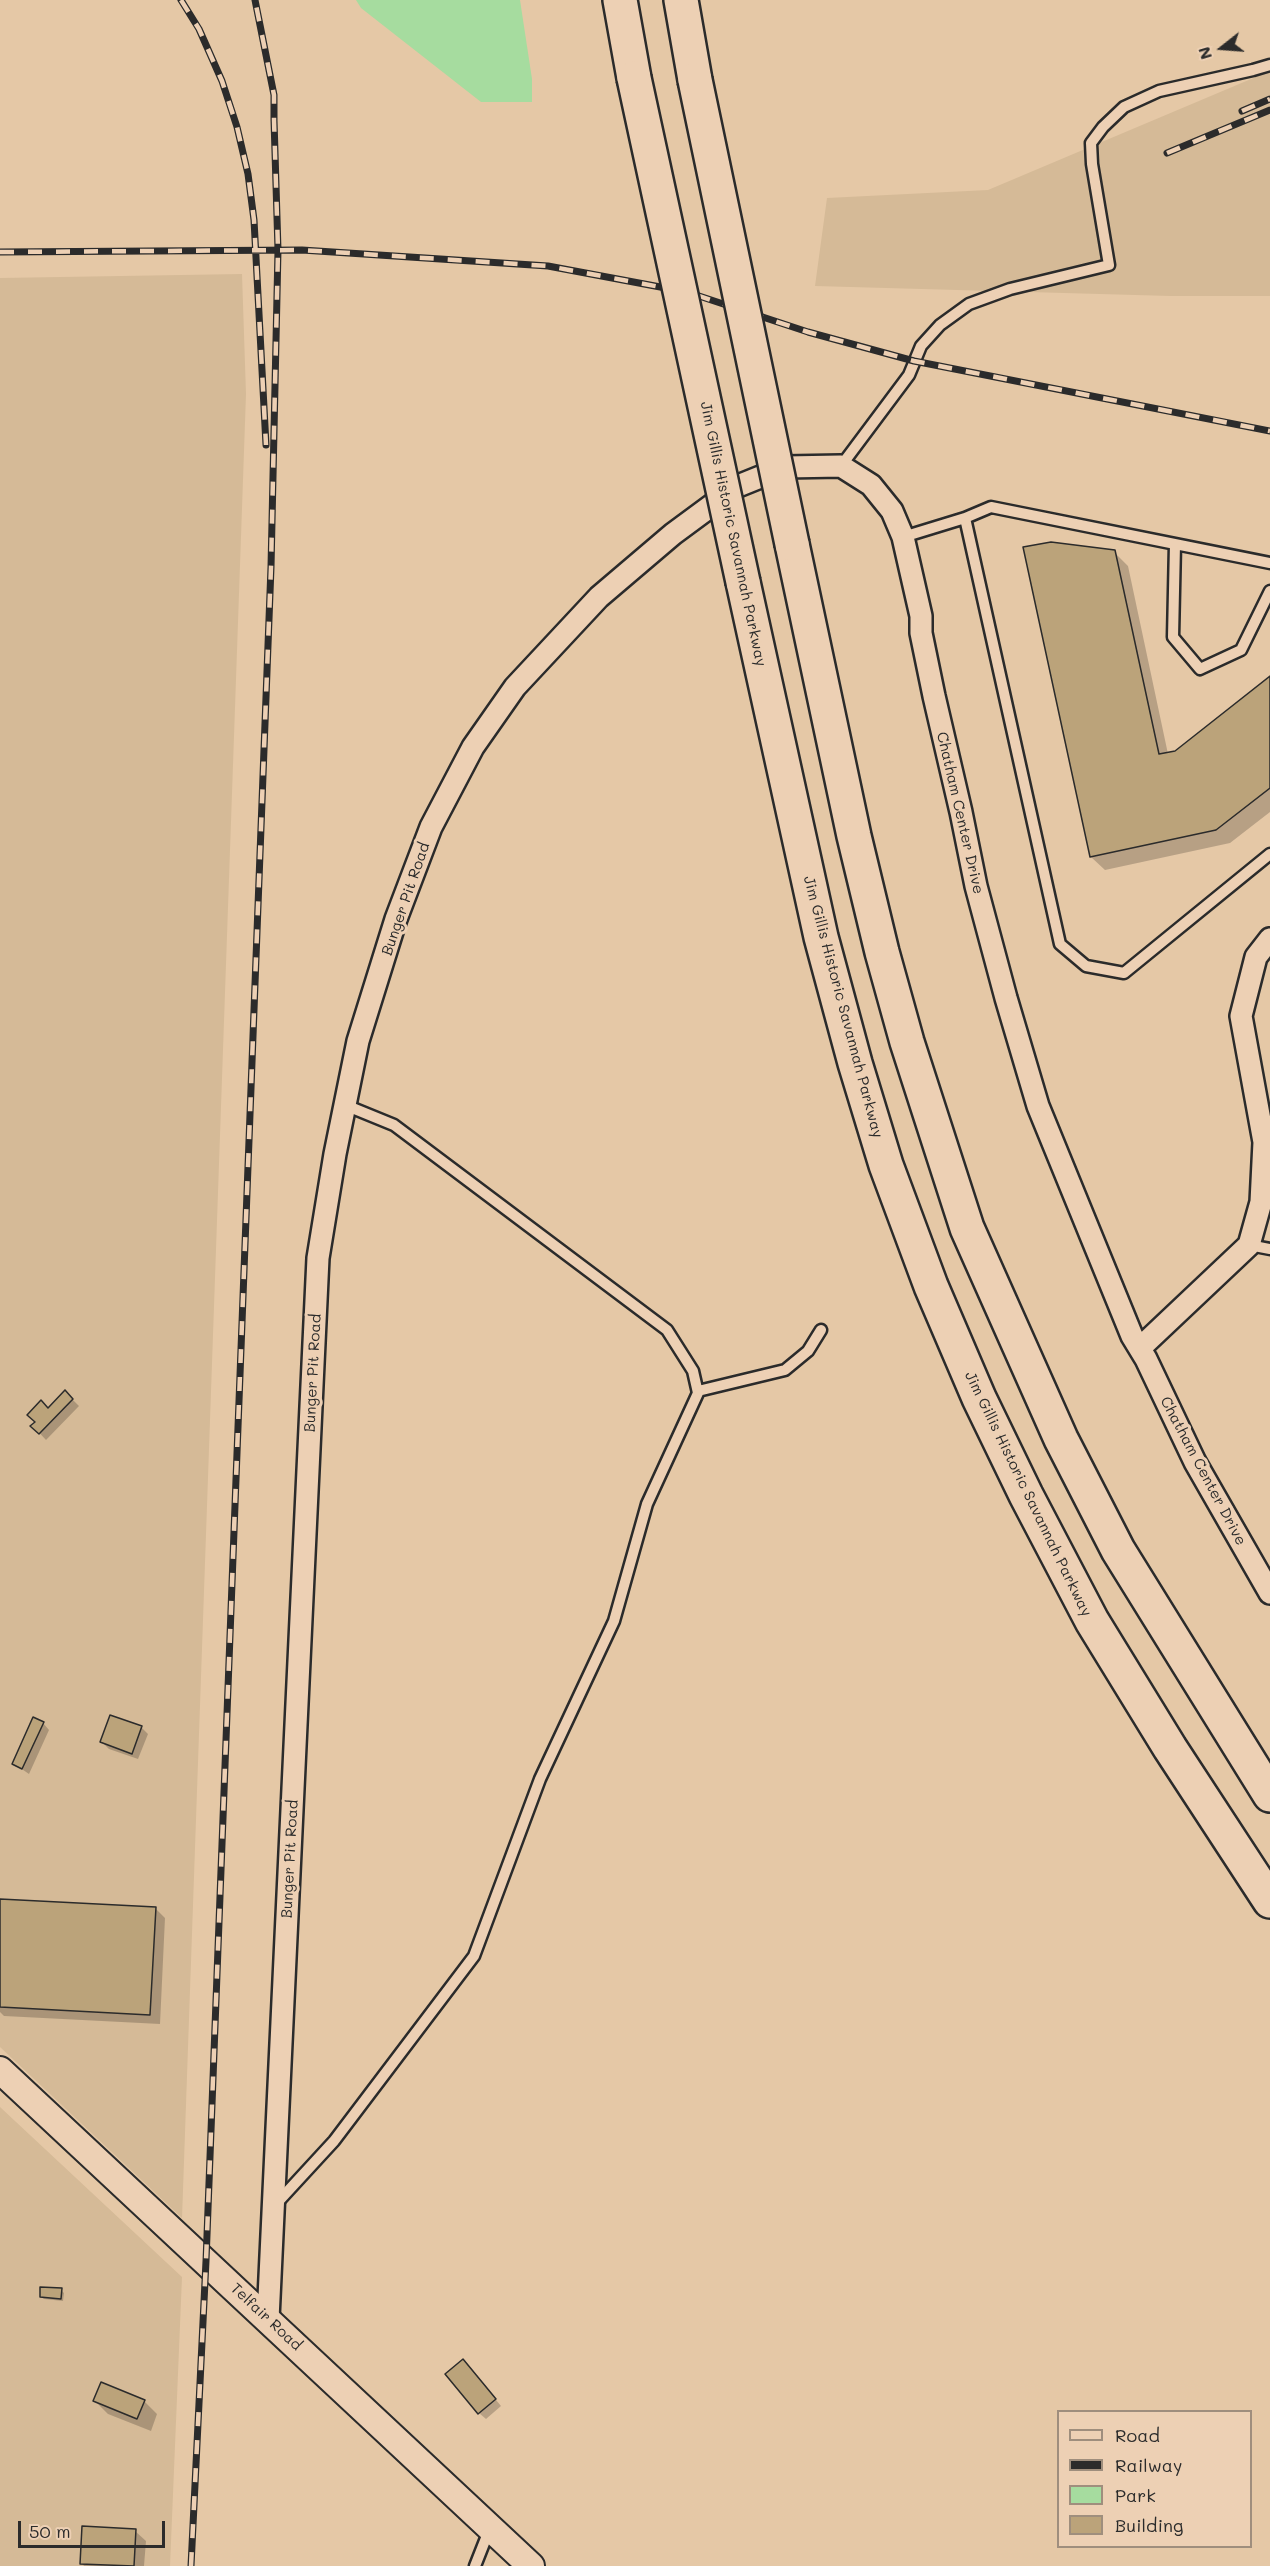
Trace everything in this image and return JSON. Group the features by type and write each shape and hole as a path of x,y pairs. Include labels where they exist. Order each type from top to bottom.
{"highway":[{"name":"Jim Gillis Historic Savannah Parkway","path":"620,0 634,78 821,937 855,1063 886,1165 932,1286 979,1398 1026,1495 1092,1621 1182,1767 1270,1901"},
{"path":"681,0 695,80 854,836 907,1042 968,1228 1056,1428 1118,1550 1270,1795"}],"street":[{"name":"Bunger Pit Road","path":"268,2319 318,1258 358,1041 396,919 431,827 473,747 515,687 599,597 673,534 738,486 785,467 841,466"},
{"name":"Chatham Center Drive","path":"841,466 871,485 892,511 903,537 921,616 921,633 934,696 962,812 976,886 1005,998 1038,1106 1132,1336 1195,1462 1270,1593"},
{"path":"1140,1348 1249,1245 1262,1202 1264,1143 1241,1016 1256,957 1270,939"},
{"name":"Telfair Road","path":"0,2070 531,2566"}],"lane":[{"path":"841,466 909,375 921,346 940,325 969,304 1010,289 1109,266 1092,164 1091,143 1103,127 1124,107 1159,91 1253,70 1270,64"},
{"path":"903,537 965,518 991,507 1270,563"},
{"path":"965,518 1060,944 1086,966 1124,973 1270,854"},
{"path":"1174,544 1173,637 1200,669 1241,650 1270,591"},
{"path":"274,2207 334,2141 474,1956 540,1779 614,1622 647,1504 698,1391 693,1371 667,1329 403,1131 345,1105"},
{"path":"1249,1245 1270,1249"},
{"path":"698,1391 785,1370 808,1351 821,1330"},
{"path":"475,2566 490,2528"}],"shaded area":[{"path":"1270,71 1270,296 1171,296 815,286 827,198 988,190"},
{"path":"242,274 246,394 182,2218 0,2047 0,278"},
{"path":"0,2107 182,2277 170,2566 0,2566"}],"green space":[{"path":"356,0 520,0 532,79 532,102 481,102 361,8"}],"building":[{"path":"1051,542 1115,550 1159,754 1175,751 1270,676 1270,788 1216,830 1090,857 1023,547"},
{"path":"65,1390 73,1399 39,1434 30,1426 35,1422 27,1415 41,1400 48,1408"},
{"path":"110,1715 142,1726 132,1754 100,1742"},
{"path":"33,1717 44,1722 22,1769 12,1764"},
{"path":"0,1899 156,1907 150,2015 0,2007"},
{"path":"40,2287 62,2288 61,2299 40,2297"},
{"path":"463,2359 496,2399 478,2414 445,2374"},
{"path":"101,2382 145,2400 137,2419 93,2401"},
{"path":"82,2526 136,2529 134,2566 80,2564"}],"railway":[{"path":"181,0 199,29 222,81 237,127 248,174 254,220 266,445"},
{"path":"191,2566 206,2261 271,567 278,250 274,95 255,0"},
{"path":"1242,111 1270,99"},
{"path":"1167,153 1270,110"},
{"path":"0,252 302,250 548,266 687,292 808,332 914,361 1270,431"}]}
